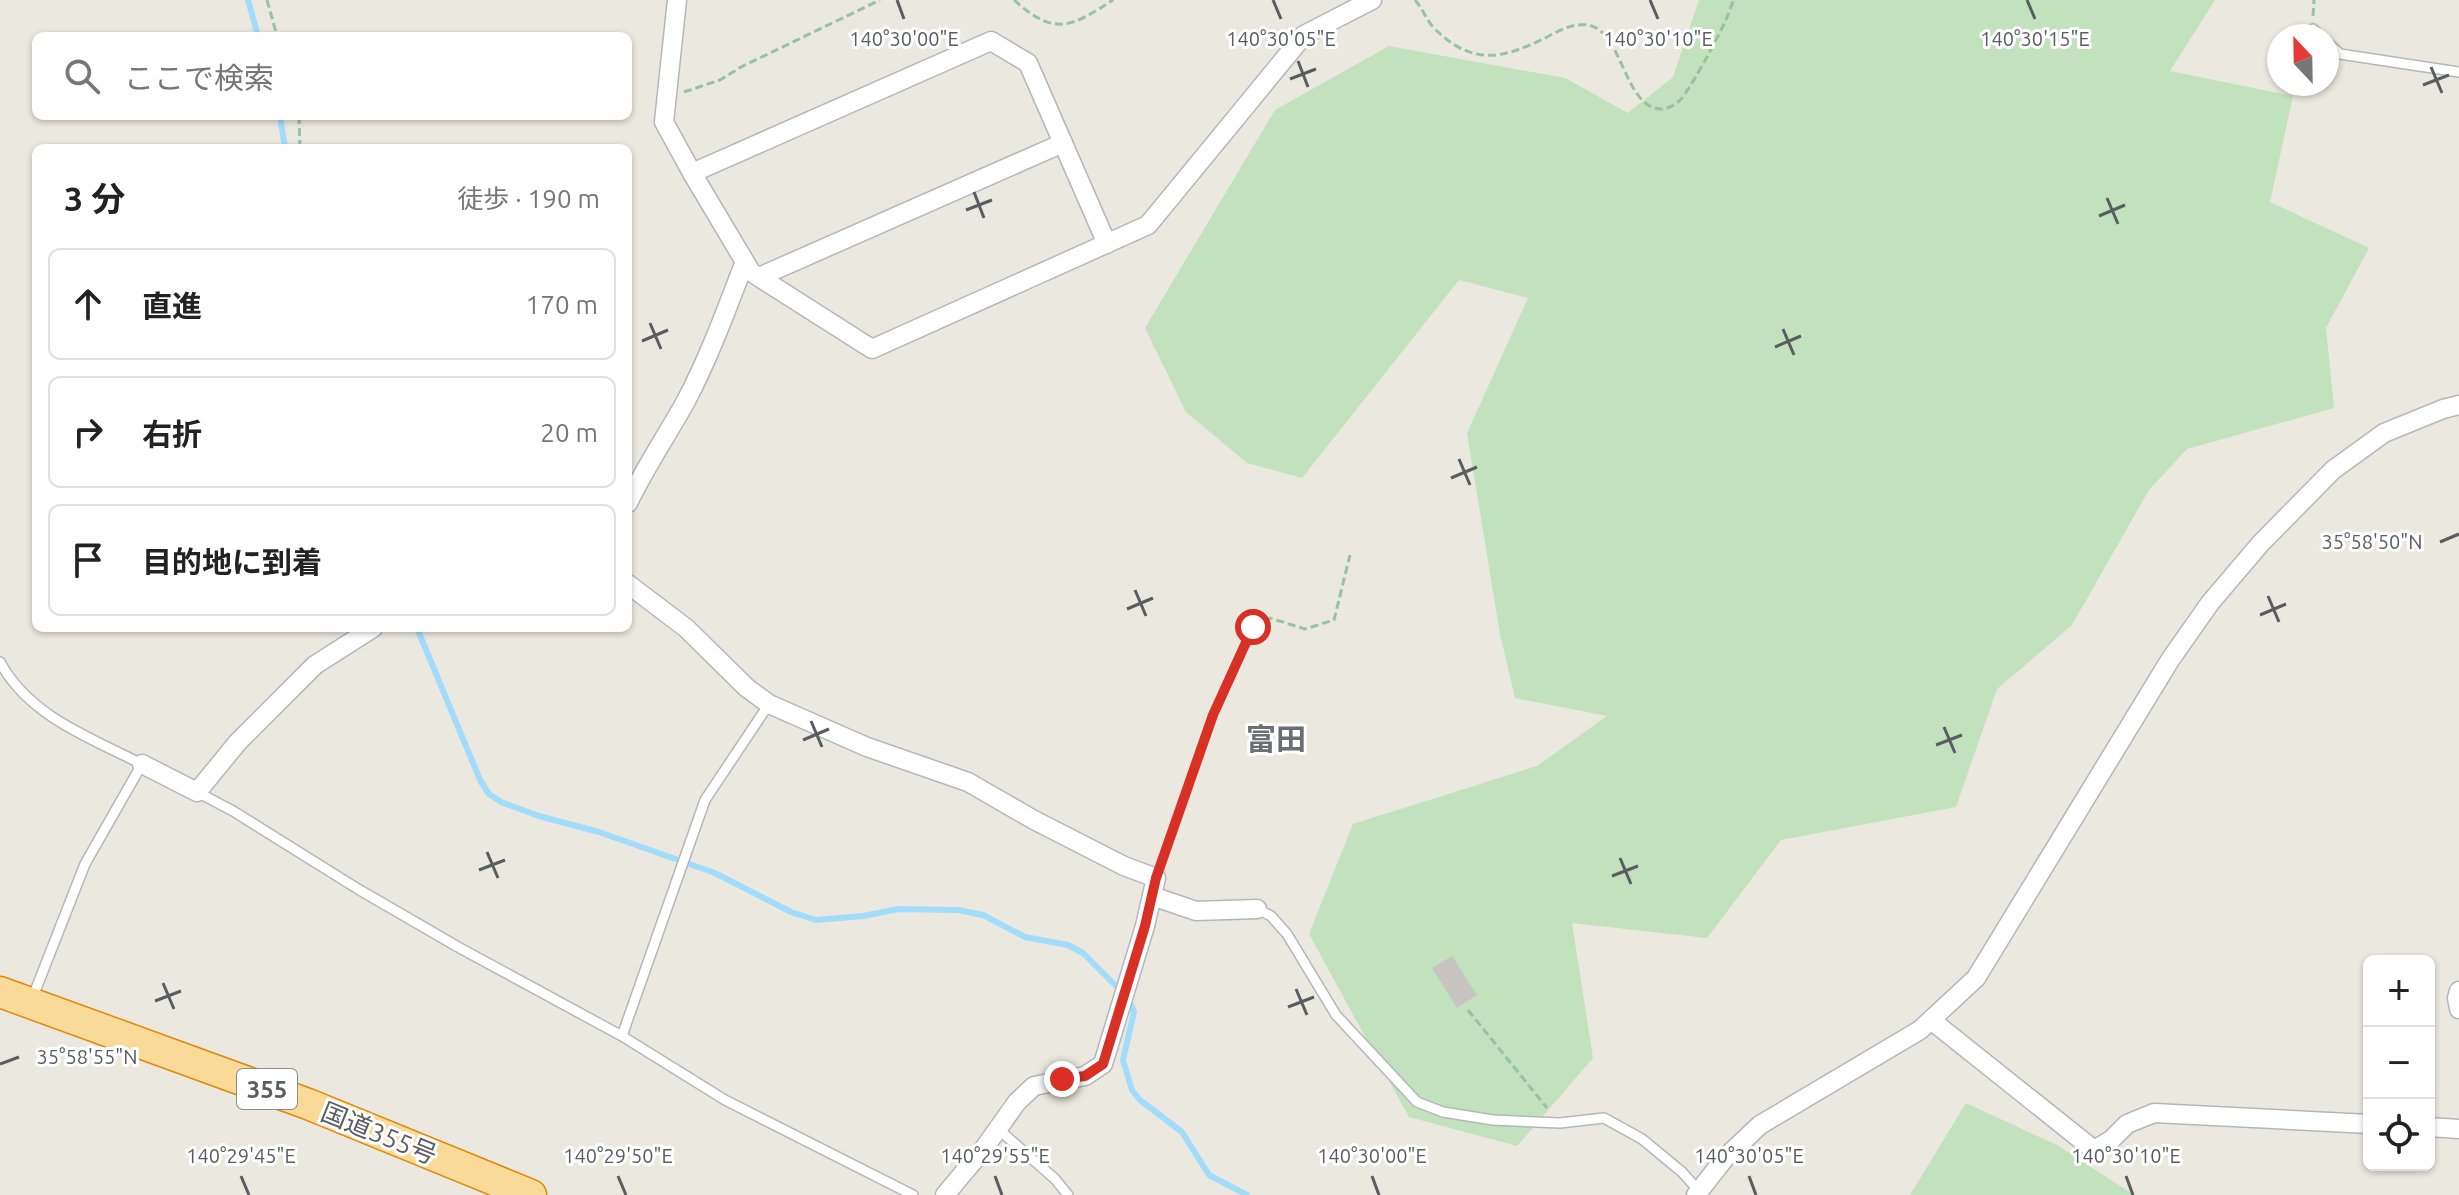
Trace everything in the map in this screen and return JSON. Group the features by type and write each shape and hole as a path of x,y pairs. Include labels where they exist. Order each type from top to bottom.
{"highway":[{"name":"国道355号","path":"0,992 308,1104 531,1195"}],"street":[{"path":"677,0 664,122 692,173 744,264 759,277 872,349 1148,225 1304,35 1372,0"},
{"path":"692,173 991,41 1028,63 1107,244"},
{"path":"759,277 1063,143"},
{"path":"632,495 717,337 744,264"},
{"path":"1697,1193 1725,1158 1760,1125 1920,1030 1976,978 2170,660 2210,603 2261,543 2333,470 2384,433 2459,405"},
{"path":"632,587 686,628 747,688 769,704 867,747 968,782 1124,866 1196,911 1257,909"},
{"path":"142,764 197,792 238,742 315,665 367,632"},
{"path":"945,1195 1017,1102 1034,1086 1085,1076 1103,1064 1154,887"},
{"path":"2459,991 2459,1009"},
{"path":"1931,1020 2094,1150 2111,1140 2127,1124 2154,1113 2363,1124"},
{"path":"2435,1127 2459,1129"}],"lane":[{"path":"2339,53 2459,72"},
{"path":"0,662 8,678 42,711 142,764 85,864 31,1003"},
{"path":"622,1036 705,800 769,704"},
{"path":"197,792 421,925 622,1036 771,1126 913,1195"},
{"path":"1257,909 1271,916 1287,934 1336,1015 1417,1102 1443,1112 1493,1120 1560,1123 1604,1118 1642,1139 1682,1172 1697,1193"},
{"path":"997,1128 1055,1179 1068,1195"}],"path":[{"path":"267,0 276,32"},
{"path":"665,98 720,80 880,0"},
{"path":"1014,0 1037,18 1063,25 1080,21 1113,0"},
{"path":"1415,0 1434,28 1452,43 1472,53 1495,57 1529,46 1565,28 1593,26 1605,35 1634,88 1647,105 1661,109 1674,106 1682,97 1719,34 1733,0"},
{"path":"299,120 300,144"},
{"path":"1154,887 1213,715 1253,627 1270,618 1305,629 1334,620 1350,555"},
{"path":"1468,1010 1560,1123"}],"green space":[{"path":"1699,0 2215,0 2170,71 2267,91 2267,96 2293,96 2270,202 2369,248 2326,328 2334,408 2187,449 2149,490 2072,625 1997,689 1956,807 1781,840 1707,938 1572,923 1593,1058 1517,1146 1409,1117 1309,934 1353,824 1537,766 1607,716 1515,698 1500,634 1467,433 1528,298 1459,280 1302,478 1247,463 1186,412 1145,328 1275,110 1389,46 1565,78 1628,113 1673,77"},
{"path":"1966,1103 2057,1145 2134,1195 1910,1195"}],"building":[{"path":"1452,956 1477,995 1457,1008 1432,968"}],"waterway":[{"path":"248,0 257,32"},
{"path":"281,120 284,144"},
{"path":"419,632 481,782 489,794 501,802 715,873 791,912 816,920 899,909 958,910 983,915 1025,937 1068,945 1083,953 1117,987"},
{"path":"1132,1006 1134,1012 1123,1060 1132,1090 1140,1100 1182,1132 1209,1175 1247,1195"}],"district":[{"name":"富田","path":"1276,739"}],"route":[{"path":"1062,1079 1085,1076 1103,1064 1145,926 1156,878 1213,715 1253,627"}]}
